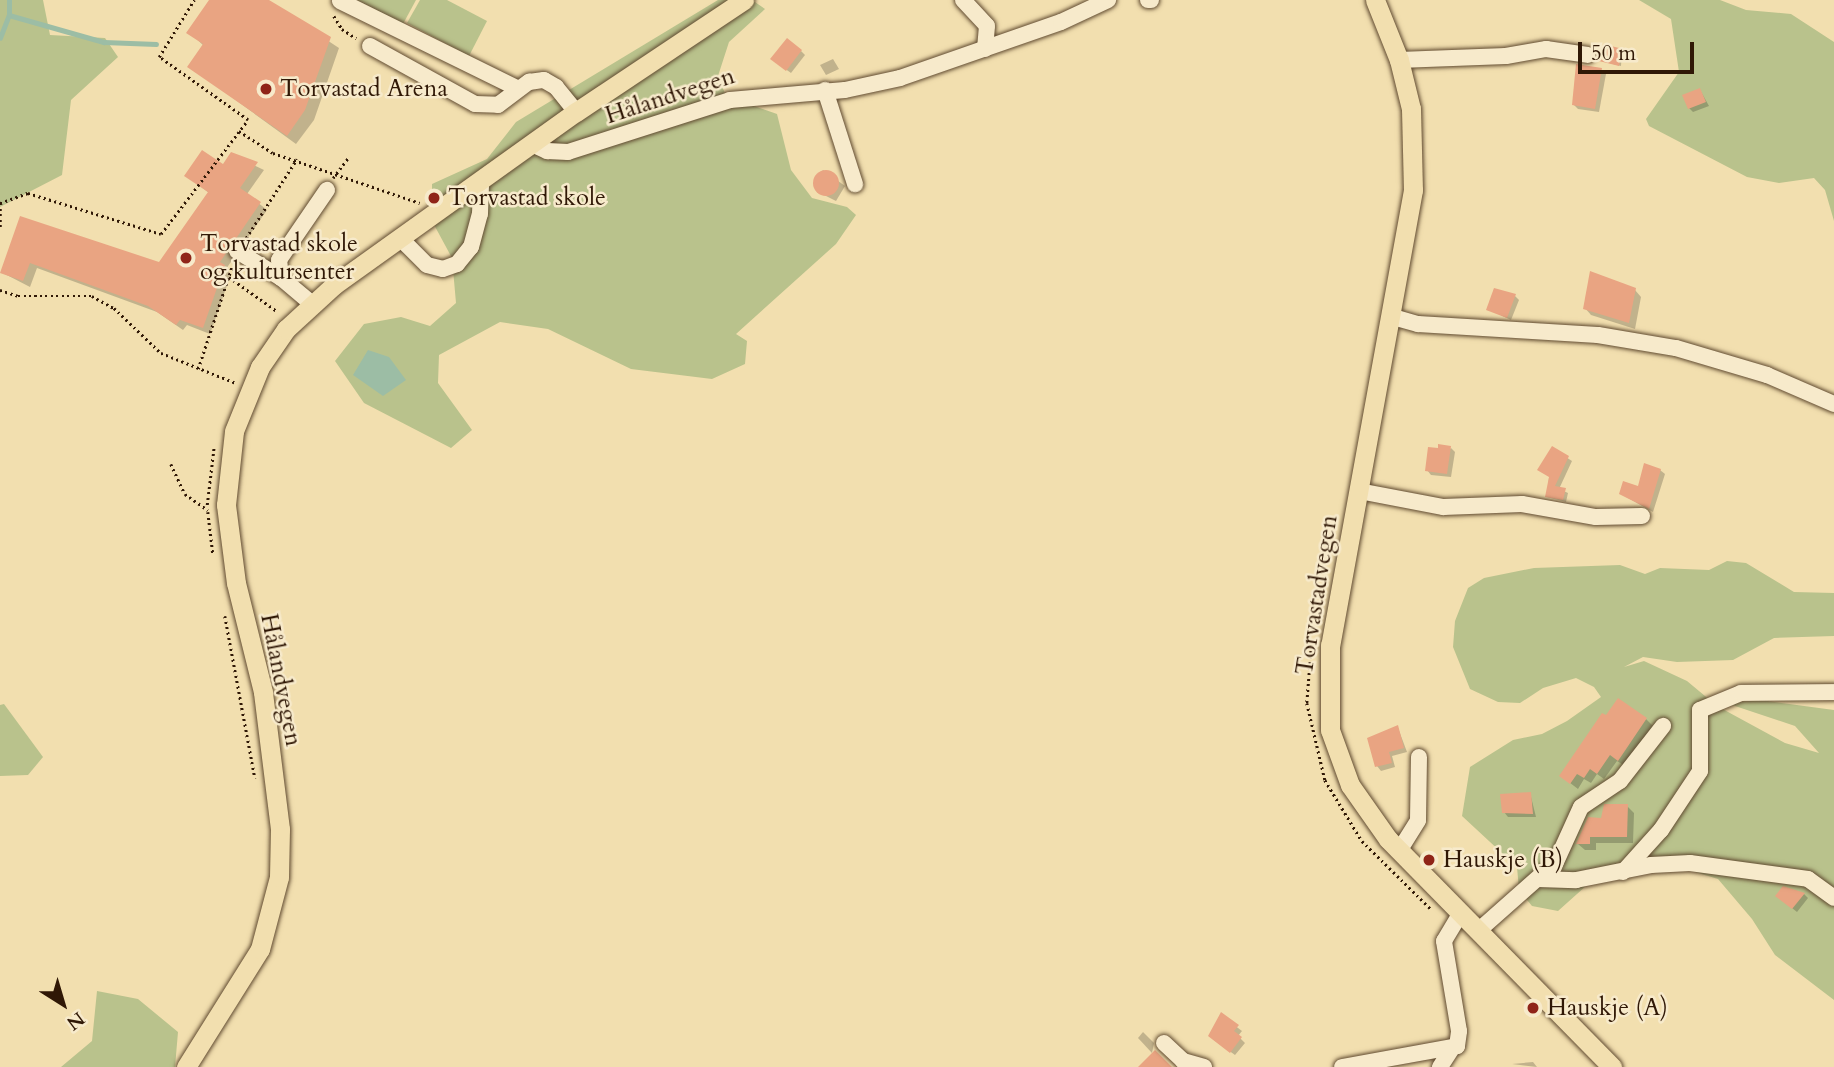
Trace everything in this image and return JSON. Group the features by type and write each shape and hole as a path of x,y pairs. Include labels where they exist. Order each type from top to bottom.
{"main road":[{"name":"Hålandvegen","path":"186,1067 247,976 275,904 280,853 276,796 259,671 234,570 226,485 234,431 249,387 273,345 312,303 576,112 744,0"},
{"name":"Torvastadvegen","path":"1375,0 1399,60 1411,108 1415,166 1408,235 1330,645 1328,711 1335,749 1350,785 1454,920 1478,931 1612,1067"}],"street":[{"path":"963,0 988,26 985,49"},
{"name":"Hålandvegen","path":"532,144 568,152 730,100 825,90 900,78 985,49 1108,0"},
{"path":"336,7 519,89"},
{"name":"Hålandvegen","path":"370,46 481,106 504,103 519,89 536,80 550,82 576,112"},
{"path":"1399,60 1506,56 1546,49 1588,55"},
{"path":"825,90 855,184"},
{"path":"400,238 427,265 443,269 457,264 471,247 480,215 481,181"},
{"path":"281,278 283,251 327,190"},
{"path":"237,251 281,278 312,303"},
{"path":"1393,317 1418,324 1598,335 1676,348 1767,375 1834,404"},
{"name":"Torvastadvegen","path":"1359,491 1443,507 1522,504 1596,517 1642,516"},
{"path":"1623,872 1661,830 1700,771 1700,710 1741,693 1834,692"},
{"path":"1478,931 1556,862 1581,807 1620,781 1663,726"},
{"path":"1399,851 1418,820 1419,757"},
{"path":"1538,879 1554,882 1690,863 1770,871 1808,879 1834,898"},
{"path":"1440,1067 1451,1050 1457,1046 1459,1031 1444,942 1454,920"},
{"path":"1164,1043 1183,1061 1204,1067"},
{"path":"1342,1067 1451,1050"}],"path":[{"path":"0,227 0,203 28,192 161,234 248,120 159,57 194,0"},
{"path":"336,7 342,29 370,46"},
{"path":"239,131 272,153 297,159 420,203"},
{"path":"335,172 348,158"},
{"path":"197,370 237,251 297,159"},
{"path":"413,208 431,195"},
{"path":"229,276 281,314 274,322"},
{"path":"0,290 18,296 92,296 114,308 161,353 197,370 236,383"},
{"path":"230,395 240,374"},
{"path":"215,441 207,477 215,566"},
{"path":"171,464 185,494 208,510"},
{"path":"223,606 256,782"},
{"path":"1314,629 1307,702 1325,780 1362,841 1454,920"}],"shaded area":[{"path":"0,0 43,0 50,35 105,38 118,57 71,100 62,175 0,207"},
{"path":"357,0 416,0 403,24"},
{"path":"420,0 447,0 487,21 469,56 407,23"},
{"path":"718,0 752,0 765,9 729,42 718,76 726,96 777,114 791,170 812,198 847,207 856,215 836,244 736,334 747,341 745,364 712,379 631,369 548,329 500,322 439,355 438,383 472,430 451,448 364,403 335,361 364,324 401,317 430,326 456,303 452,258 432,221 432,184 487,159 516,122"},
{"path":"1639,0 1720,0 1746,10 1791,14 1834,42 1834,221 1825,190 1814,178 1779,183 1747,177 1649,126 1646,119 1679,72 1671,19"},
{"path":"368,350 389,357 406,380 383,396 353,375"},
{"path":"1727,561 1746,563 1794,592 1834,593 1834,636 1774,638 1733,660 1677,662 1643,657 1624,667 1644,661 1687,681 1717,706 1785,743 1819,753 1795,726 1726,703 1760,700 1834,710 1834,1000 1775,955 1752,919 1718,879 1682,868 1596,877 1558,911 1532,906 1519,890 1517,867 1462,816 1470,767 1513,740 1542,734 1567,721 1601,697 1594,687 1576,678 1543,688 1520,703 1498,702 1470,689 1453,647 1455,621 1468,588 1484,578 1534,568 1620,565 1645,574 1660,568 1709,570"},
{"path":"4,704 43,757 28,775 0,776 0,705"},
{"path":"97,991 138,999 178,1032 175,1067 61,1067 92,1041"}],"building":[{"name":"Torvastad Arena","path":"209,0 269,0 331,37 305,110 287,136 187,67 203,44 186,33"},
{"path":"787,38 802,50 786,71 770,59"},
{"path":"1603,44 1623,49 1619,66 1599,61"},
{"path":"1576,64 1602,68 1595,109 1572,105"},
{"path":"1700,88 1706,102 1688,109 1682,95"},
{"path":"202,150 223,164 231,152 258,162 240,188 261,202 220,262 225,265 203,328 180,320 176,325 148,306 30,263 23,281 0,273 20,216 159,262 208,192 184,176"},
{"path":"826,170 835,174 839,183 835,192 826,196 817,192 813,183 817,174"},
{"path":"1590,271 1636,288 1629,323 1583,309"},
{"path":"1494,288 1516,294 1507,318 1486,310"},
{"path":"1438,444 1451,446 1447,474 1425,471 1428,447 1438,448"},
{"path":"1552,446 1569,456 1555,486 1566,488 1563,500 1545,497 1549,477 1537,470"},
{"path":"1644,463 1661,469 1649,509 1619,494 1623,481 1638,486"},
{"path":"1618,698 1647,718 1618,761 1610,755 1597,774 1590,769 1584,778 1577,774 1570,784 1559,776 1602,713 1606,715"},
{"path":"1398,725 1404,748 1389,752 1392,763 1375,767 1367,738"},
{"path":"1531,792 1533,814 1502,813 1500,794"},
{"path":"1604,804 1628,804 1627,837 1590,837 1590,844 1576,844 1588,817 1601,818"},
{"path":"1783,886 1805,893 1792,909 1775,896"},
{"path":"1221,1012 1239,1025 1234,1031 1242,1037 1230,1053 1208,1036"},
{"path":"1155,1050 1172,1067 1138,1067"}],"waterway":[{"path":"0,38 9,15 9,0"},
{"path":"9,15 104,42 156,44"}],"place":[{"name":"Torvastad Arena","path":"266,89"},
{"name":"Torvastad skole","path":"434,198"},
{"name":"Torvastad skole og kultursenter","path":"186,258"},
{"name":"Hauskje (B)","path":"1429,860"},
{"name":"Hauskje (A)","path":"1533,1008"}]}
